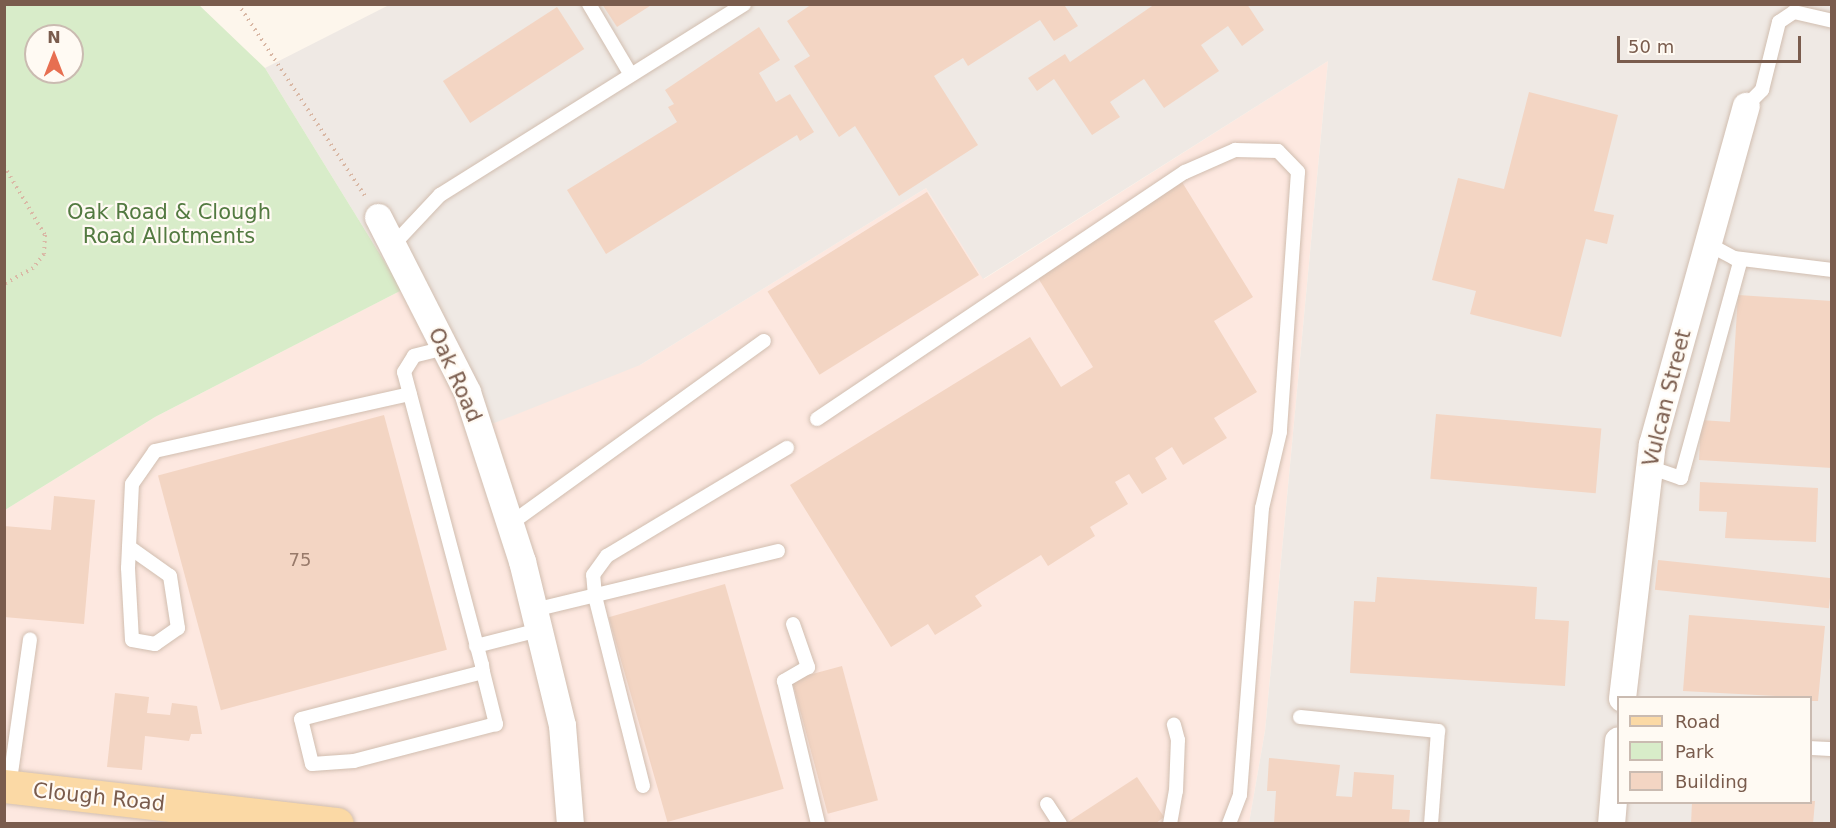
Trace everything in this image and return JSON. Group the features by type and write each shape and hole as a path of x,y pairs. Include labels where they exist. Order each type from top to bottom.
{"main road":[{"name":"Clough Road","path":"7,787 337,824"}],"street":[{"name":"Vulcan Street","path":"1622,696 1652,444 1746,106"},
{"name":"Oak Road","path":"378,217 467,392 510,524 562,725 570,824"},
{"path":"1611,824 1617,752"}],"lane":[{"path":"589,4 631,75"},
{"path":"393,245 441,195 744,4"},
{"path":"1746,106 1762,90 1779,22 1794,12 1832,21"},
{"path":"818,419 1185,171 1234,150 1278,151 1298,171 1280,432 1262,508 1240,795 1229,824"},
{"path":"1708,244 1741,259 1832,270"},
{"path":"1649,468 1681,478 1741,259"},
{"path":"510,524 764,341"},
{"path":"445,348 414,356 404,372 477,646 496,724 354,761 312,764 301,719 483,672"},
{"path":"129,547 170,576 178,628 155,644 132,640 129,547 132,484 155,451 410,394"},
{"path":"643,786 595,596 593,575 607,556 787,448"},
{"path":"477,646 595,596 778,551"},
{"path":"793,624 808,667 784,681 818,824"},
{"path":"7,787 30,639"},
{"path":"1300,717 1438,731 1431,824"},
{"path":"1170,824 1176,791 1178,740 1174,725"},
{"path":"1812,748 1832,749"},
{"path":"1047,804 1060,824"}],"path":[{"path":"238,4 378,217"},
{"path":"4,166 45,235 44,254 33,268 4,284"}],"shaded area":[{"path":"391,4 1831,5 1831,823 1249,823 1265,731 1328,61 983,279 926,188 640,365 472,432 402,290 265,68"},
{"path":"1328,61 1265,731 1249,823 5,824 5,510 155,417 402,290 640,365 926,188 984,279"}],"green space":[{"name":"Oak Road & Clough Road Allotments","path":"5,5 199,5 265,68 402,290 155,417 5,510"}],"building":[{"path":"602,4 653,4 617,27"},
{"path":"812,4 1068,4 1065,6 1078,26 1054,41 1040,20 968,66 963,58 934,76 978,145 899,196 855,126 839,137 794,66 810,56 787,21"},
{"path":"1155,4 1247,4 1264,30 1242,46 1228,26 1201,45 1219,71 1164,108 1144,79 1110,102 1120,117 1092,135 1054,79 1037,91 1028,78 1065,54 1070,62"},
{"path":"557,7 584,49 470,123 443,81"},
{"path":"759,27 780,60 759,73 776,102 790,94 814,132 800,141 797,135 606,254 567,190 677,122 668,107 674,104 665,90"},
{"path":"1529,92 1618,115 1594,211 1614,215 1607,244 1586,239 1561,337 1470,314 1476,291 1432,280 1458,178 1504,189"},
{"path":"1182,182 1253,297 1214,321 1257,392 1214,418 1227,438 1183,465 1172,447 1155,458 1167,479 1142,494 1129,474 1115,482 1128,504 1090,527 1095,536 1048,566 1041,555 975,596 982,606 935,635 928,624 891,647 790,485 1030,337 1061,387 1093,367 1035,273"},
{"path":"927,192 979,275 819,375 768,292"},
{"path":"1738,295 1832,301 1832,468 1699,460 1701,420 1730,422"},
{"path":"1436,414 1601,428 1596,493 1430,479"},
{"path":"384,415 447,650 221,710 158,476"},
{"path":"1700,482 1818,488 1816,542 1725,538 1727,512 1699,511"},
{"path":"54,496 95,500 84,624 4,617 4,526 51,530"},
{"path":"1658,560 1832,578 1829,608 1655,590"},
{"path":"1377,577 1537,587 1535,619 1569,621 1565,686 1350,673 1354,601 1375,602"},
{"path":"725,584 784,789 667,822 609,617"},
{"path":"1689,615 1825,626 1818,701 1812,701 1812,696 1683,691"},
{"path":"842,666 878,800 828,814 792,679"},
{"path":"115,693 149,697 147,713 170,715 172,703 197,706 202,734 191,734 189,741 145,736 142,770 107,767"},
{"path":"1269,758 1340,765 1336,796 1352,797 1354,772 1394,775 1392,809 1410,810 1409,824 1274,824 1276,791 1267,791"},
{"path":"1137,777 1164,817 1155,824 1065,824"},
{"path":"1812,801 1815,801 1813,824 1691,824 1692,804 1812,804"}]}
